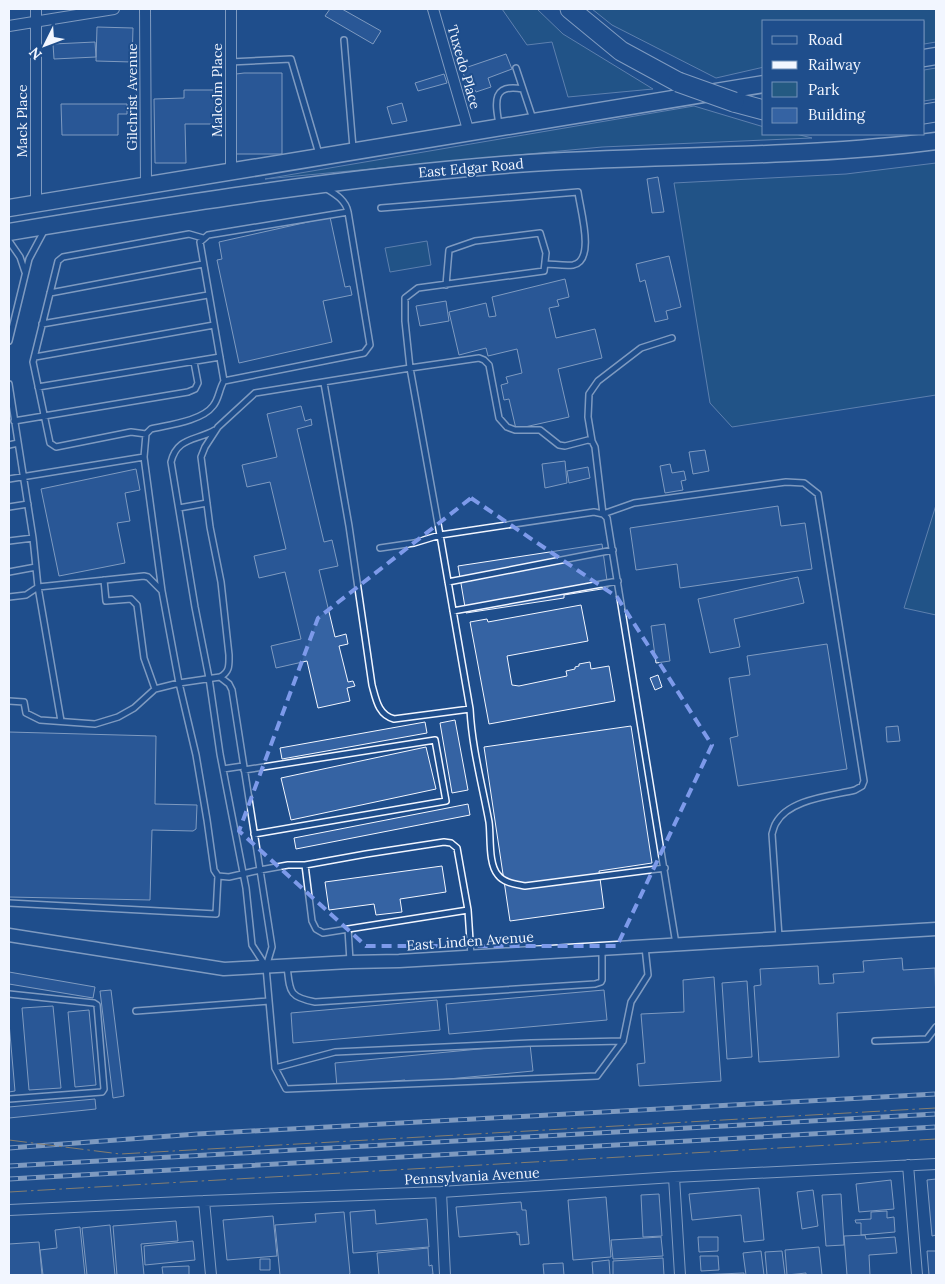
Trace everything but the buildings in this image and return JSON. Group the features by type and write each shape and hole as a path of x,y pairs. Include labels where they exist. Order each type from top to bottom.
{"highway":[{"path":"570,9 621,51 678,82 734,102 762,109"},
{"path":"9,208 762,84"},
{"name":"East Edgar Road","path":"9,232 318,184 398,174 518,164 818,151 897,146 936,141"}],"street":[{"name":"Mack Place","path":"36,9 36,204"},
{"path":"9,26 114,9"},
{"name":"Gilchrist Avenue","path":"145,9 146,186"},
{"name":"Malcolm Place","path":"230,9 231,172"},
{"name":"Tuxedo Place","path":"433,9 469,132"},
{"name":"East Linden Avenue","path":"9,935 224,969 399,961 936,929"},
{"name":"Pennsylvania Avenue","path":"9,1210 440,1192 674,1177 936,1164"},
{"path":"908,1165 917,1275"},
{"path":"674,1177 680,1275"},
{"path":"440,1192 446,1275"},
{"path":"204,1201 211,1275"}],"lane":[{"path":"344,40 354,151"},
{"path":"230,62 292,59 320,157"},
{"path":"516,68 534,122"},
{"path":"500,127 496,98 505,89 523,89"},
{"path":"9,903 216,914 218,876 214,870 196,755 179,683 162,591 144,457 146,434 150,429 199,417 207,412 214,406 219,388 224,381 364,353 370,345 347,205 335,193 318,184"},
{"path":"381,208 578,192 586,247 583,258 574,265 545,264"},
{"path":"224,381 200,242 208,235 348,212"},
{"path":"9,341 30,259 46,226"},
{"path":"446,285 449,250 475,241 540,233 546,253 544,271 498,276 446,285 418,288 405,298 405,321 410,368 470,709 471,732 489,824 492,862 497,874 508,882 525,886 665,868"},
{"path":"146,434 131,432 56,447 50,443 33,362 58,262 63,257 189,234 203,238"},
{"path":"9,242 20,257 26,273"},
{"path":"50,293 203,264"},
{"path":"42,324 208,295"},
{"path":"35,357 214,326"},
{"path":"672,338 641,348 598,381 589,394 588,417 592,441 595,447 603,514 609,524 676,944"},
{"path":"38,387 220,358"},
{"path":"266,967 252,945 243,874 223,769 209,678 194,607 171,462 176,449 186,442 204,436 218,427 255,394 479,358 489,365 499,418 507,427 515,430 540,430 559,445 565,446 588,440 592,441"},
{"path":"14,421 188,392 195,389 198,383 194,362"},
{"path":"324,383 349,526 372,685 378,706 386,717 394,719 470,709"},
{"path":"9,384 11,413 28,504 38,587 61,721"},
{"path":"9,701 24,702 26,713 40,720 95,724 118,717 134,708 155,689 179,683 220,677 227,672 229,655 221,582 201,457 218,427"},
{"path":"9,445 18,443"},
{"path":"9,480 144,457"},
{"path":"380,548 414,543 440,535 594,512 603,514 634,503 786,482 804,484 818,494 864,781 862,786 855,790 799,803 784,813 776,823 772,834 779,938"},
{"path":"179,508 207,503"},
{"path":"9,507 28,504"},
{"path":"9,541 33,538"},
{"path":"448,582 613,550"},
{"path":"9,572 36,567"},
{"path":"9,598 26,595 38,587 148,577 162,591"},
{"path":"104,580 106,601 130,599 137,605 144,658 155,689"},
{"path":"452,611 618,581"},
{"path":"220,677 230,684 232,690 272,947 266,967 275,1068 286,1089 596,1076 623,1041 631,1002 648,975 644,946"},
{"path":"223,769 243,768 435,740 446,801 254,834"},
{"path":"218,876 229,878 288,865 305,865 444,842 451,843 458,848 468,910 471,956"},
{"path":"305,865 312,921 316,929 323,933 468,910"},
{"path":"348,929 350,962"},
{"path":"287,966 292,993 299,999 315,1002 595,984 602,980 602,949"},
{"path":"9,994 94,1003 97,1005 104,1089 102,1092 9,1099"},
{"path":"136,1011 269,1001"},
{"path":"875,1041 927,1039 936,1027"},
{"path":"275,1068 335,1052 531,1042 623,1041"}],"highlighted area":[{"path":"471,498 617,597 712,745 617,946 366,946 239,831 318,618"}],"green space":[{"path":"502,9 537,9 563,34 653,89 568,97 552,42 527,45"},
{"path":"592,9 936,9 936,42 925,44 925,20 762,20 762,67 716,78 612,25"},
{"path":"936,68 936,99 925,101 925,70"},
{"path":"694,106 762,126 762,135 800,135 812,138 602,147 265,179"},
{"path":"936,163 936,395 732,427 710,403 674,183 846,174"},
{"path":"427,241 431,265 390,272 385,248"},
{"path":"936,505 936,615 904,608"}],"railway":[{"path":"9,1148 197,1134 936,1094"},
{"path":"9,1166 936,1114"},
{"path":"9,1179 936,1127"}],"power":[{"path":"9,1140 120,1154 936,1108"},
{"path":"9,1192 936,1139"}]}
